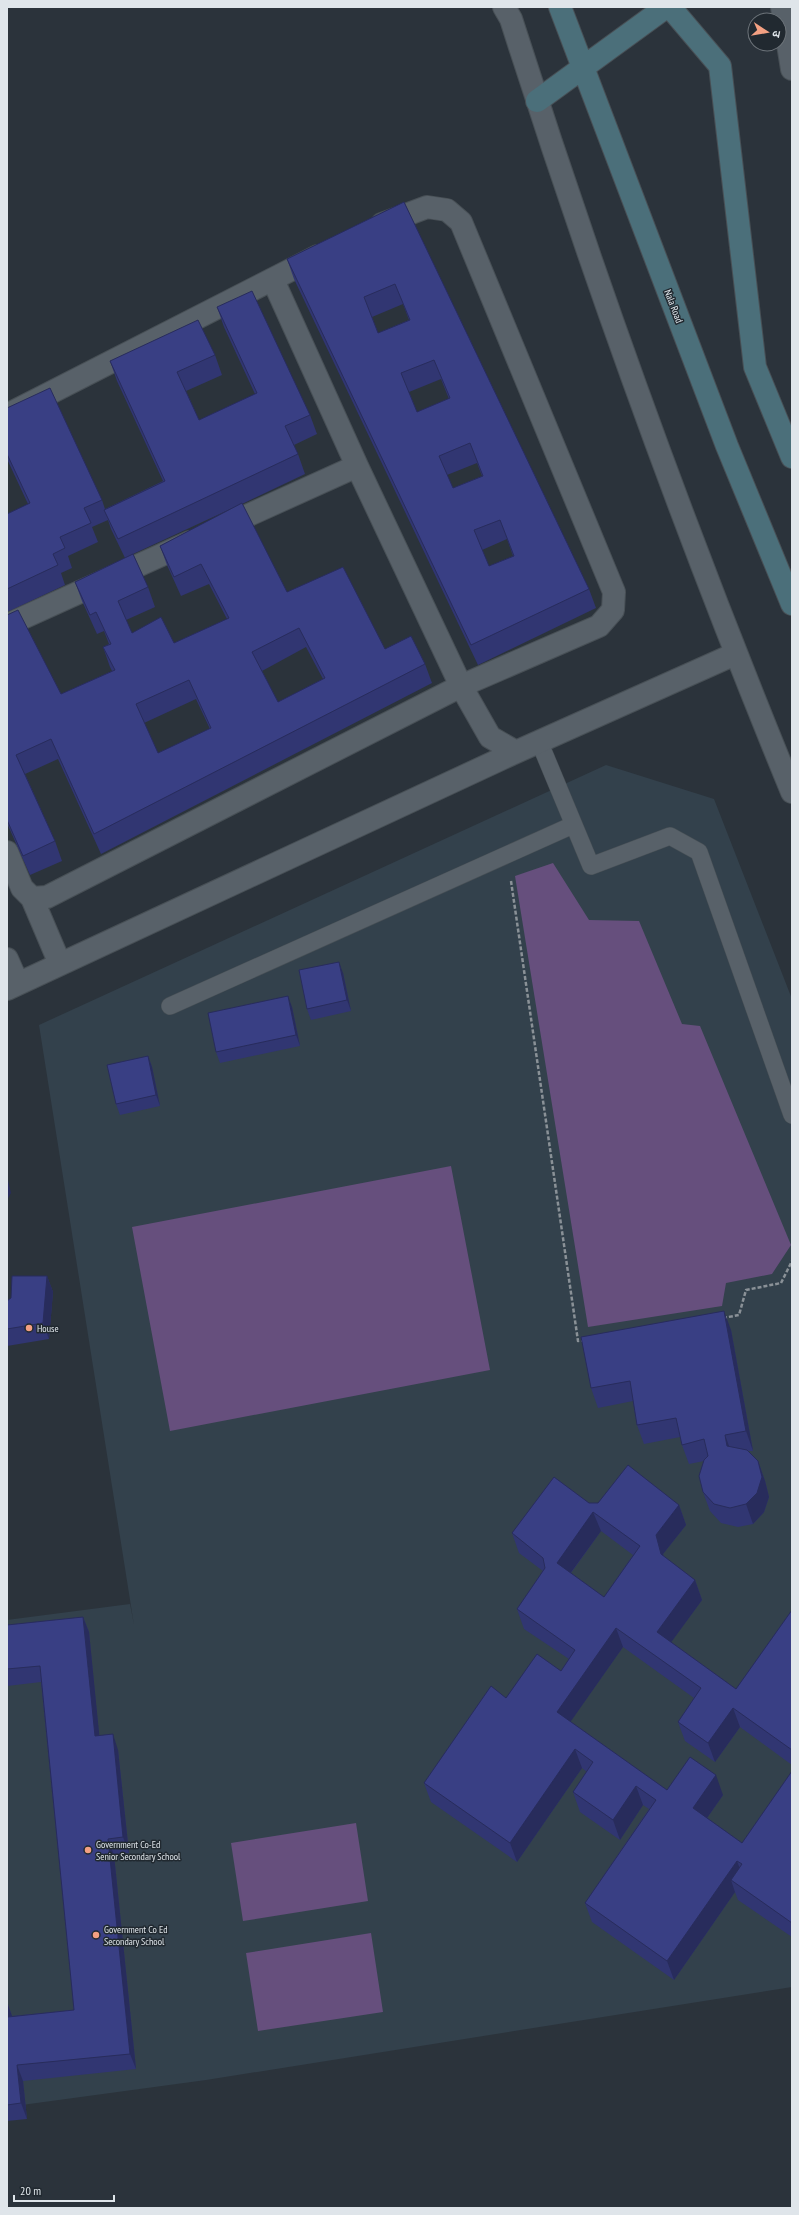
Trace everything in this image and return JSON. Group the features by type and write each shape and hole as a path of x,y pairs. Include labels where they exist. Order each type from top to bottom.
{"main road":[{"name":"Nala Road","path":"560,7 724,438 792,604"},
{"path":"537,101 666,7"},
{"path":"670,7 720,66 755,367 792,457"}],"street":[{"path":"504,7 511,19 537,101 641,399 735,654 792,792"},
{"path":"782,7 792,69"},
{"path":"32,898 47,897 461,686 598,626 613,610 614,592 461,222 447,210 427,207 410,212 361,234"},
{"path":"7,415 273,280 334,247"},
{"path":"273,280 357,466 461,686 490,737 516,752"},
{"path":"7,625 357,466"},
{"path":"7,960 13,986 539,741 735,654"},
{"path":"7,852 22,888 32,898 60,964"}],"lane":[{"path":"539,741 591,866 670,836 699,852 792,1114"},
{"path":"170,1006 573,825"}],"path":[{"path":"507,855 578,1341 585,1340"},
{"path":"716,1319 739,1315 746,1290 781,1283 792,1262"}],"shaded area":[{"path":"606,765 714,799 792,999 792,1987 206,2080 7,2107 7,1620 130,1604 134,1625 39,1025"},
{"path":"553,863 589,920 639,921 682,1024 700,1026 791,1245 772,1274 726,1283 722,1306 588,1327 515,876"},
{"path":"451,1166 490,1370 170,1431 132,1227"},
{"path":"356,1823 368,1901 243,1921 231,1843"},
{"path":"371,1933 383,2012 258,2031 246,1953"}],"building":[{"path":"404,202 589,589 471,645 287,259","holes":["395,284 410,320 378,333 364,297","434,360 450,398 417,412 401,373","470,443 483,476 453,488 439,456","500,520 514,556 489,566 474,530"]},
{"path":"252,291 310,415 285,426 298,454 118,539 104,510 165,481 110,361 198,320 215,355 177,372 199,420 257,393 217,307"},
{"path":"50,388 102,500 84,508 91,523 60,537 65,548 53,554 58,565 7,589 7,514 30,503 7,454 7,408"},
{"path":"242,503 287,592 343,567 385,649 411,636 425,664 94,834 51,739 16,755 55,841 23,856 7,820 7,615 18,610 61,694 115,670 103,647 111,644 96,612 90,615 75,582 133,554 148,587 118,601 132,633 161,617 174,643 229,618 201,564 174,577 160,546","holes":["299,628 325,678 278,702 252,652","189,680 211,728 158,753 136,704"]},
{"path":"339,962 347,1000 307,1009 299,970"},
{"path":"288,996 296,1035 216,1052 208,1013"},
{"path":"148,1056 156,1095 116,1104 107,1065"},
{"path":"12,1276 47,1276 43,1323 7,1329 7,1301 11,1298"},
{"path":"724,1311 746,1431 725,1435 727,1446 747,1450 758,1461 762,1477 757,1493 746,1504 730,1508 714,1504 703,1492 699,1476 704,1460 708,1456 704,1439 682,1445 676,1418 637,1425 630,1381 591,1388 581,1337"},
{"path":"628,1465 679,1505 656,1535 661,1554 695,1580 657,1632 736,1689 792,1610 792,1750 733,1708 708,1743 678,1722 701,1688 616,1628 557,1712 667,1790 690,1757 716,1775 693,1808 742,1843 792,1771 792,1923 731,1880 742,1864 737,1861 667,1961 585,1903 656,1800 636,1786 613,1820 573,1792 593,1762 575,1749 510,1843 424,1783 491,1686 506,1698 537,1654 561,1671 575,1650 517,1609 545,1568 543,1558 512,1533 554,1477 589,1503 598,1503","holes":["593,1512 640,1546 604,1597 557,1563"]},
{"name":"Government Co Ed Secondary School","path":"83,1617 95,1736 113,1734 123,1837 108,1839 130,2054 17,2065 21,2103 7,2105 7,2007 8,2017 74,2010 40,1666 7,1669 7,1625"}],"place":[{"name":"House","path":"29,1328"},
{"name":"Government Co-Ed Senior Secondary School","path":"88,1850"},
{"name":"Government Co Ed Secondary School","path":"96,1935"}]}
